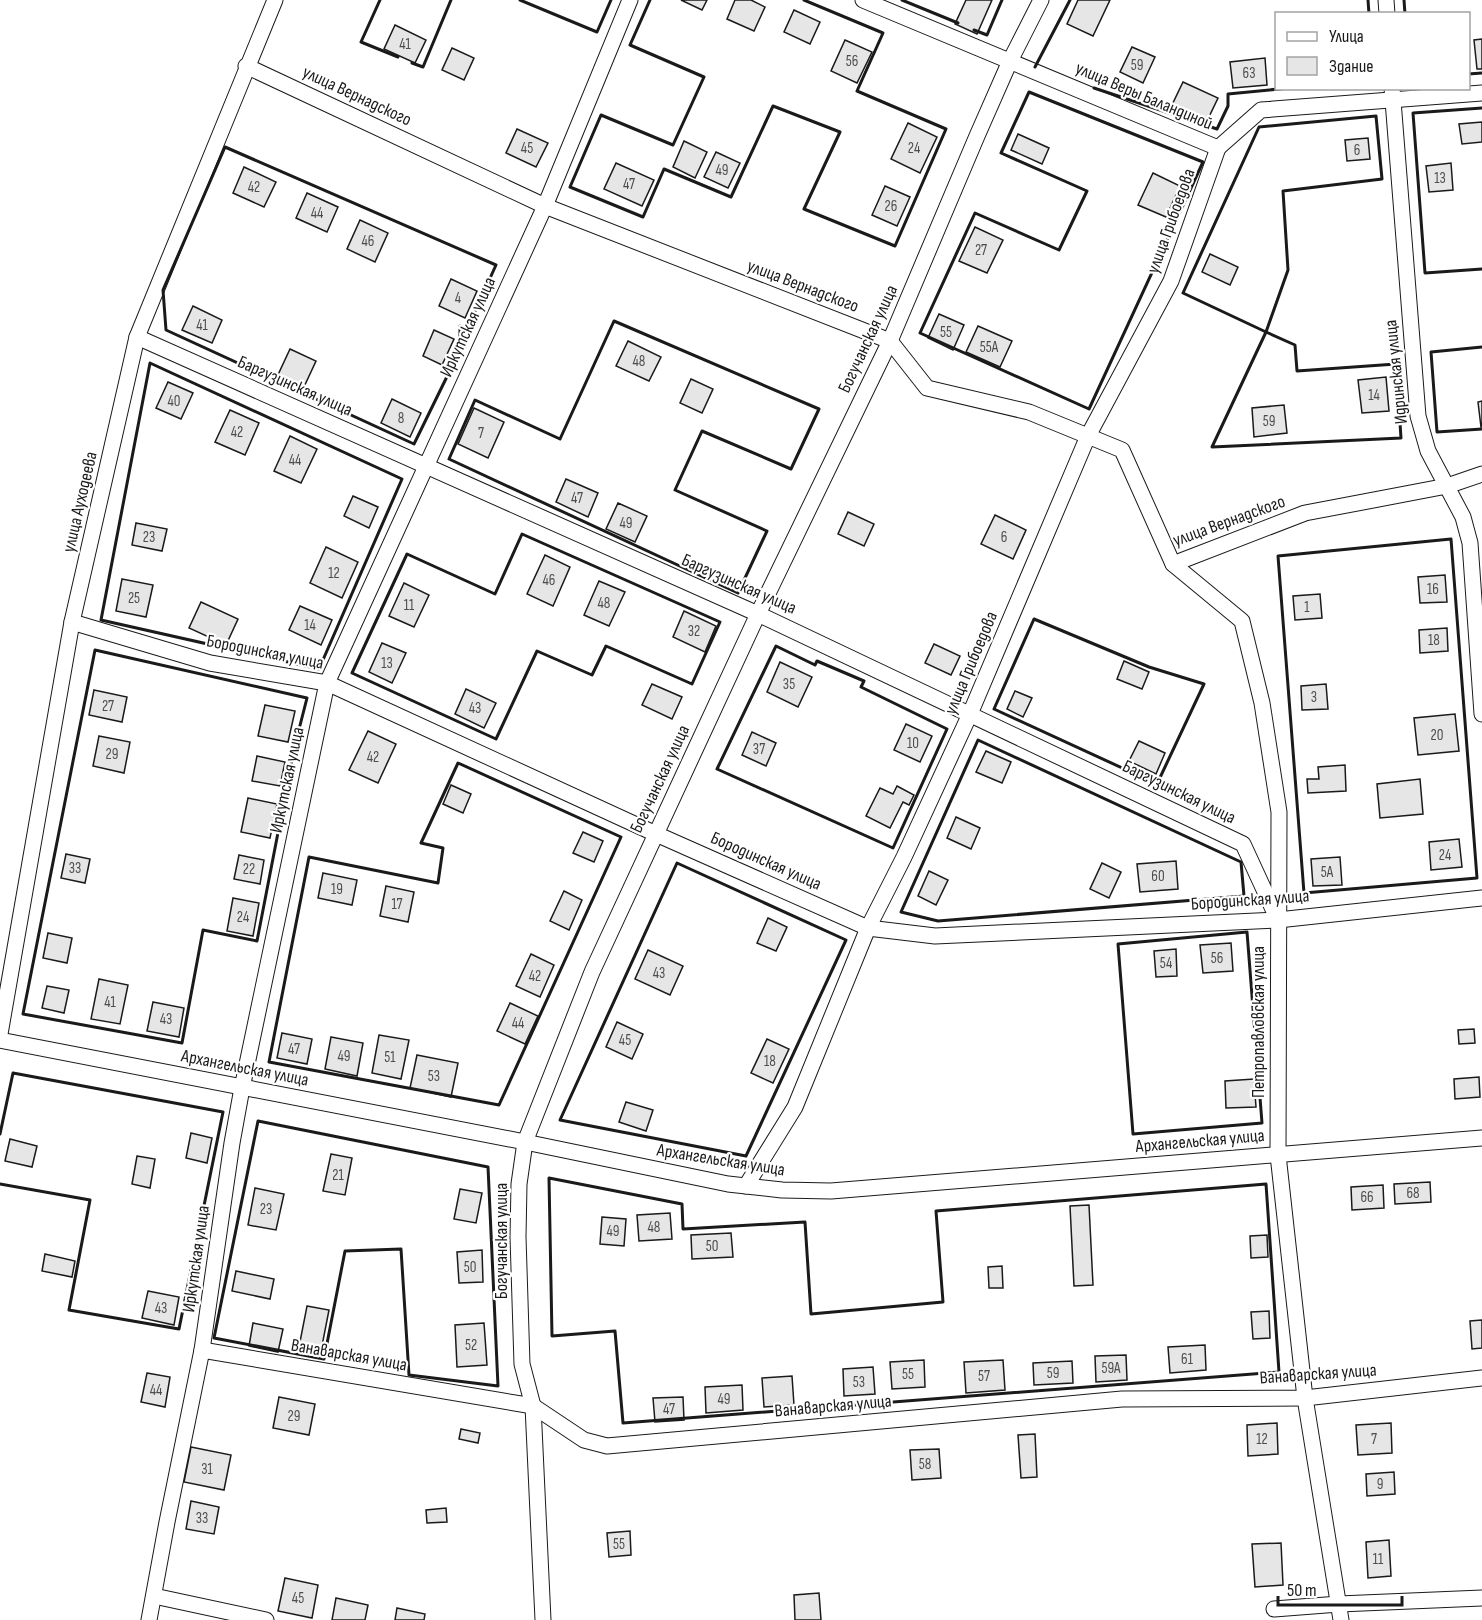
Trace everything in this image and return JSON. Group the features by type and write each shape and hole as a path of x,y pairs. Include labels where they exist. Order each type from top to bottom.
{"street":[{"name":"улица Ауходеева","path":"0,1034 72,622 137,337 246,66 275,0"},
{"name":"Иркутская улица","path":"149,1620 202,1350 242,1088 327,683 545,206 630,0"},
{"name":"улица Веры Баландиной","path":"863,0 1218,148 1261,110 1393,94 1482,93"},
{"name":"Богучанская улица","path":"543,1620 533,1406 522,1364 518,1237 519,1184 525,1142 592,972 758,614 891,341 1010,61 1041,0"},
{"name":"улица Вернадского","path":"246,66 545,206 891,341 927,388 1029,412 1122,450 1173,564 1305,513 1447,486 1482,474"},
{"name":"Идринская улица","path":"1393,94 1418,416 1428,452 1463,517 1470,543 1482,714"},
{"name":"улица Грибоедова","path":"747,1186 795,1107 868,928 904,857 970,714 1088,436 1171,281 1218,148"},
{"name":"Баргузинская улица","path":"137,337 758,614 1243,844 1278,920"},
{"name":"Петропавловская улица","path":"1173,564 1242,621 1262,703 1279,812 1278,1155 1305,1398 1341,1620"},
{"name":"Бородинская улица","path":"72,622 210,663 327,683 656,834 868,928 934,936 1278,920 1482,898"},
{"name":"Архангельская улица","path":"0,1040 525,1142 728,1184 782,1190 831,1191 1482,1138"},
{"name":"Ванаварская улица","path":"202,1350 533,1406 584,1440 607,1446 1122,1399 1305,1398 1482,1378"},
{"path":"154,1596 266,1620"},
{"path":"1274,1609 1482,1598"}],"building":[{"path":"681,0 707,0 702,10"},
{"path":"735,0 751,0 765,7 754,31 727,19"},
{"path":"966,0 992,0 977,34 955,24"},
{"path":"1078,0 1110,0 1093,36 1067,24"},
{"path":"794,10 820,22 810,44 784,32"},
{"path":"395,25 426,40 415,63 384,49"},
{"path":"1482,39 1482,69 1477,69 1474,40"},
{"path":"845,40 872,52 857,83 831,71"},
{"path":"1132,47 1155,57 1143,83 1120,72"},
{"path":"452,48 474,58 464,80 442,70"},
{"path":"1265,58 1267,85 1233,88 1230,62"},
{"path":"1183,82 1218,98 1207,121 1172,105"},
{"path":"1482,122 1482,142 1462,144 1459,124"},
{"path":"908,123 937,137 920,173 891,159"},
{"path":"517,129 548,143 536,167 506,153"},
{"path":"1018,134 1049,148 1042,164 1011,150"},
{"path":"1368,138 1370,159 1347,161 1345,140"},
{"path":"684,141 707,152 695,178 673,167"},
{"path":"716,152 740,163 728,188 704,177"},
{"path":"616,163 654,180 642,206 604,189"},
{"path":"1451,163 1453,190 1429,192 1426,166"},
{"path":"244,167 276,182 264,207 233,193"},
{"path":"1153,173 1180,186 1166,217 1138,205"},
{"path":"885,186 910,197 897,226 872,215"},
{"path":"307,193 338,207 327,232 296,218"},
{"path":"360,220 388,233 375,262 347,249"},
{"path":"975,227 1003,240 987,273 959,261"},
{"path":"1210,254 1238,267 1230,285 1202,272"},
{"path":"451,279 477,291 465,318 439,306"},
{"path":"193,306 222,320 212,343 182,330"},
{"path":"939,314 964,325 953,350 928,338"},
{"path":"978,326 1012,341 1000,367 966,352"},
{"path":"434,330 454,339 442,365 423,356"},
{"path":"628,341 661,357 649,381 616,366"},
{"path":"290,349 316,361 303,389 277,377"},
{"path":"1386,377 1389,411 1362,413 1358,380"},
{"path":"691,379 713,389 702,413 680,403"},
{"path":"168,382 193,393 181,419 156,408"},
{"path":"392,399 421,413 410,437 381,423"},
{"path":"1482,401 1482,426 1481,427 1478,402"},
{"path":"1284,405 1287,433 1254,437 1252,408"},
{"path":"474,408 504,422 488,458 458,444"},
{"path":"230,410 259,423 245,455 215,442"},
{"path":"290,436 317,449 301,483 274,471"},
{"path":"566,479 598,493 588,517 556,502"},
{"path":"353,496 378,507 369,528 344,516"},
{"path":"618,503 647,516 635,542 606,529"},
{"path":"848,512 874,524 864,546 838,534"},
{"path":"995,515 1026,530 1013,559 981,544"},
{"path":"136,523 167,529 162,551 132,545"},
{"path":"326,547 358,562 342,598 310,583"},
{"path":"545,555 570,567 553,606 527,594"},
{"path":"1445,575 1447,602 1420,603 1418,577"},
{"path":"122,579 153,585 146,617 116,611"},
{"path":"599,581 625,592 609,626 584,615"},
{"path":"404,583 429,595 414,627 389,616"},
{"path":"1320,594 1322,618 1295,620 1293,596"},
{"path":"201,602 238,619 226,645 189,628"},
{"path":"300,606 332,620 321,645 289,630"},
{"path":"684,611 716,626 705,652 673,637"},
{"path":"1447,628 1448,651 1420,653 1419,630"},
{"path":"382,643 406,653 392,683 369,672"},
{"path":"934,644 960,656 951,675 925,663"},
{"path":"1124,661 1149,672 1142,689 1117,679"},
{"path":"780,662 812,677 798,707 767,692"},
{"path":"652,684 682,697 672,719 642,705"},
{"path":"1326,684 1328,709 1302,710 1301,686"},
{"path":"466,689 496,703 484,728 455,714"},
{"path":"94,690 127,697 122,722 89,715"},
{"path":"1015,691 1032,698 1023,717 1007,709"},
{"path":"265,705 295,711 288,742 258,736"},
{"path":"1455,714 1459,751 1418,755 1414,718"},
{"path":"906,724 932,736 920,762 894,750"},
{"path":"368,731 396,744 378,783 349,770"},
{"path":"752,732 776,743 766,766 742,755"},
{"path":"99,736 130,742 124,773 93,766"},
{"path":"1139,741 1165,753 1156,774 1129,761"},
{"path":"986,751 1011,762 1002,783 976,772"},
{"path":"257,756 285,762 280,786 252,781"},
{"path":"1345,765 1346,791 1308,793 1307,779 1319,779 1318,767"},
{"path":"1420,779 1423,814 1380,818 1377,784"},
{"path":"451,785 471,794 463,813 443,804"},
{"path":"897,786 914,795 909,805 903,802 890,828 866,816 880,788 893,794"},
{"path":"248,798 277,804 270,838 241,832"},
{"path":"956,817 980,828 971,849 947,838"},
{"path":"583,832 603,841 594,862 573,853"},
{"path":"1459,839 1462,867 1431,870 1429,842"},
{"path":"66,854 90,859 85,883 61,878"},
{"path":"239,855 264,860 260,884 234,879"},
{"path":"1340,857 1342,885 1313,886 1311,859"},
{"path":"1176,861 1178,889 1140,892 1137,864"},
{"path":"1102,863 1121,872 1109,898 1090,889"},
{"path":"929,871 948,880 936,905 918,896"},
{"path":"323,873 357,880 352,905 318,898"},
{"path":"386,886 414,892 408,922 380,916"},
{"path":"564,891 582,900 569,930 550,921"},
{"path":"233,898 259,903 253,936 227,931"},
{"path":"768,918 787,927 776,951 757,943"},
{"path":"48,933 72,938 67,963 43,958"},
{"path":"1231,943 1233,971 1203,973 1200,945"},
{"path":"1176,949 1177,976 1156,977 1154,951"},
{"path":"648,950 683,966 670,995 635,979"},
{"path":"531,954 554,965 540,997 516,986"},
{"path":"99,979 128,985 120,1024 91,1019"},
{"path":"47,986 69,990 64,1013 42,1008"},
{"path":"153,1002 184,1008 179,1037 147,1031"},
{"path":"510,1003 538,1016 525,1044 497,1031"},
{"path":"617,1022 643,1034 632,1059 606,1047"},
{"path":"1474,1029 1475,1043 1459,1044 1458,1030"},
{"path":"282,1033 312,1039 307,1064 277,1058"},
{"path":"379,1035 409,1040 401,1079 372,1073"},
{"path":"331,1037 363,1043 357,1076 325,1069"},
{"path":"767,1039 789,1049 773,1083 751,1073"},
{"path":"417,1055 458,1063 451,1097 410,1088"},
{"path":"1479,1077 1480,1097 1455,1099 1454,1079"},
{"path":"1254,1079 1256,1107 1226,1108 1225,1081"},
{"path":"626,1102 653,1110 646,1131 619,1122"},
{"path":"191,1133 212,1138 207,1163 186,1158"},
{"path":"10,1139 37,1146 32,1167 5,1161"},
{"path":"331,1154 352,1158 345,1195 323,1191"},
{"path":"137,1156 155,1159 150,1188 132,1184"},
{"path":"1430,1182 1431,1202 1395,1204 1394,1184"},
{"path":"1383,1185 1384,1208 1352,1210 1351,1187"},
{"path":"255,1188 284,1194 276,1230 248,1225"},
{"path":"460,1189 482,1193 476,1223 454,1219"},
{"path":"1089,1205 1093,1285 1074,1286 1070,1206"},
{"path":"670,1213 672,1239 639,1241 637,1215"},
{"path":"602,1217 626,1219 624,1246 600,1244"},
{"path":"731,1233 733,1257 692,1259 691,1235"},
{"path":"1267,1235 1268,1257 1251,1258 1250,1236"},
{"path":"482,1250 483,1282 459,1283 457,1252"},
{"path":"45,1254 75,1261 72,1277 42,1271"},
{"path":"1002,1266 1003,1288 989,1288 988,1267"},
{"path":"236,1271 274,1279 270,1299 232,1291"},
{"path":"148,1291 179,1297 174,1325 142,1318"},
{"path":"307,1306 329,1310 320,1356 298,1352"},
{"path":"1269,1311 1270,1338 1253,1339 1251,1312"},
{"path":"1482,1320 1482,1348 1472,1349 1470,1321"},
{"path":"253,1323 283,1329 278,1352 249,1346"},
{"path":"484,1323 487,1365 457,1367 455,1325"},
{"path":"1205,1345 1206,1370 1170,1373 1168,1347"},
{"path":"1126,1355 1127,1380 1096,1382 1095,1356"},
{"path":"924,1360 925,1387 892,1389 890,1362"},
{"path":"1003,1360 1005,1390 966,1393 964,1362"},
{"path":"1072,1361 1073,1383 1034,1385 1033,1363"},
{"path":"873,1367 875,1394 844,1396 843,1369"},
{"path":"147,1373 170,1377 165,1407 141,1402"},
{"path":"792,1376 794,1405 764,1407 762,1378"},
{"path":"742,1385 743,1410 706,1413 705,1387"},
{"path":"279,1397 315,1404 309,1435 273,1428"},
{"path":"683,1397 684,1420 655,1422 653,1398"},
{"path":"1277,1423 1278,1454 1248,1456 1247,1425"},
{"path":"1391,1423 1392,1453 1358,1455 1356,1425"},
{"path":"461,1429 480,1433 478,1443 459,1439"},
{"path":"1035,1434 1037,1477 1021,1478 1018,1435"},
{"path":"191,1447 231,1455 224,1490 184,1482"},
{"path":"939,1449 941,1478 912,1480 910,1450"},
{"path":"1394,1472 1395,1494 1367,1496 1366,1474"},
{"path":"191,1501 219,1507 214,1534 186,1529"},
{"path":"446,1508 447,1522 427,1523 426,1510"},
{"path":"630,1531 631,1555 609,1557 607,1533"},
{"path":"1389,1540 1391,1576 1368,1578 1366,1542"},
{"path":"1281,1543 1283,1585 1255,1587 1252,1544"},
{"path":"285,1578 318,1585 312,1618 278,1611"},
{"path":"819,1593 821,1620 795,1620 794,1595"},
{"path":"336,1598 368,1605 365,1620 332,1620"},
{"path":"397,1608 425,1614 424,1620 395,1620"}],"wall":[{"path":"380,0 361,42 398,57"},
{"path":"412,63 423,67 451,0"},
{"path":"520,0 597,32 611,0"},
{"path":"650,0 630,45 704,77 673,145 601,115 570,187 643,217 664,169 731,197 773,106 840,132 804,209 895,246 946,129 857,91 883,33 804,0"},
{"path":"902,0 958,23"},
{"path":"974,30 987,35 1002,0"},
{"path":"1035,67 1070,0"},
{"path":"1368,0 1369,12"},
{"path":"1404,0 1405,12"},
{"path":"1470,74 1482,73"},
{"path":"1094,88 1217,129 1228,106 1228,94 1275,89"},
{"path":"1029,92 1203,162 1089,409 920,333 975,213 1059,250 1087,191 1001,153 1029,92"},
{"path":"1482,108 1413,113 1425,273 1482,269"},
{"path":"1376,116 1382,179 1283,191 1288,270 1266,332 1183,293 1259,127 1376,116"},
{"path":"225,147 496,265 467,329 460,326 460,350 414,444 166,330 163,290 225,147"},
{"path":"614,321 819,409 791,469 702,431 675,490 767,531 738,593 449,459 475,400 560,439 614,321"},
{"path":"1266,332 1295,345 1297,371 1396,364 1401,438 1212,447 1266,332"},
{"path":"1482,347 1431,352 1437,432 1482,429"},
{"path":"150,363 402,479 319,669 101,620 150,363"},
{"path":"522,534 720,622 692,684 606,646 592,675 537,651 496,739 352,673 407,554 495,594 522,534"},
{"path":"1451,539 1477,878 1304,893 1278,556 1451,539"},
{"path":"1034,619 1149,667 1204,684 1157,784 994,709 1034,619"},
{"path":"776,646 815,665 817,661 864,681 861,687 947,729 893,848 717,769 776,646"},
{"path":"95,650 307,698 295,745 257,941 203,930 182,1043 23,1014 95,650"},
{"path":"978,740 1241,862 1244,896 938,921 901,912 978,740"},
{"path":"458,763 621,837 499,1105 269,1062 309,857 438,883 443,848 421,843 458,763"},
{"path":"677,863 846,940 746,1156 560,1120 677,863"},
{"path":"1247,932 1262,1123 1133,1134 1118,944 1247,932"},
{"path":"0,1134 13,1073 223,1112 179,1329 69,1310 90,1200 0,1184"},
{"path":"258,1121 488,1167 498,1386 409,1375 401,1249 345,1251 324,1359 214,1338 258,1121"},
{"path":"549,1178 682,1204 683,1229 805,1222 811,1314 943,1302 936,1211 1266,1184 1279,1372 623,1423 615,1331 552,1336 549,1178"}]}
